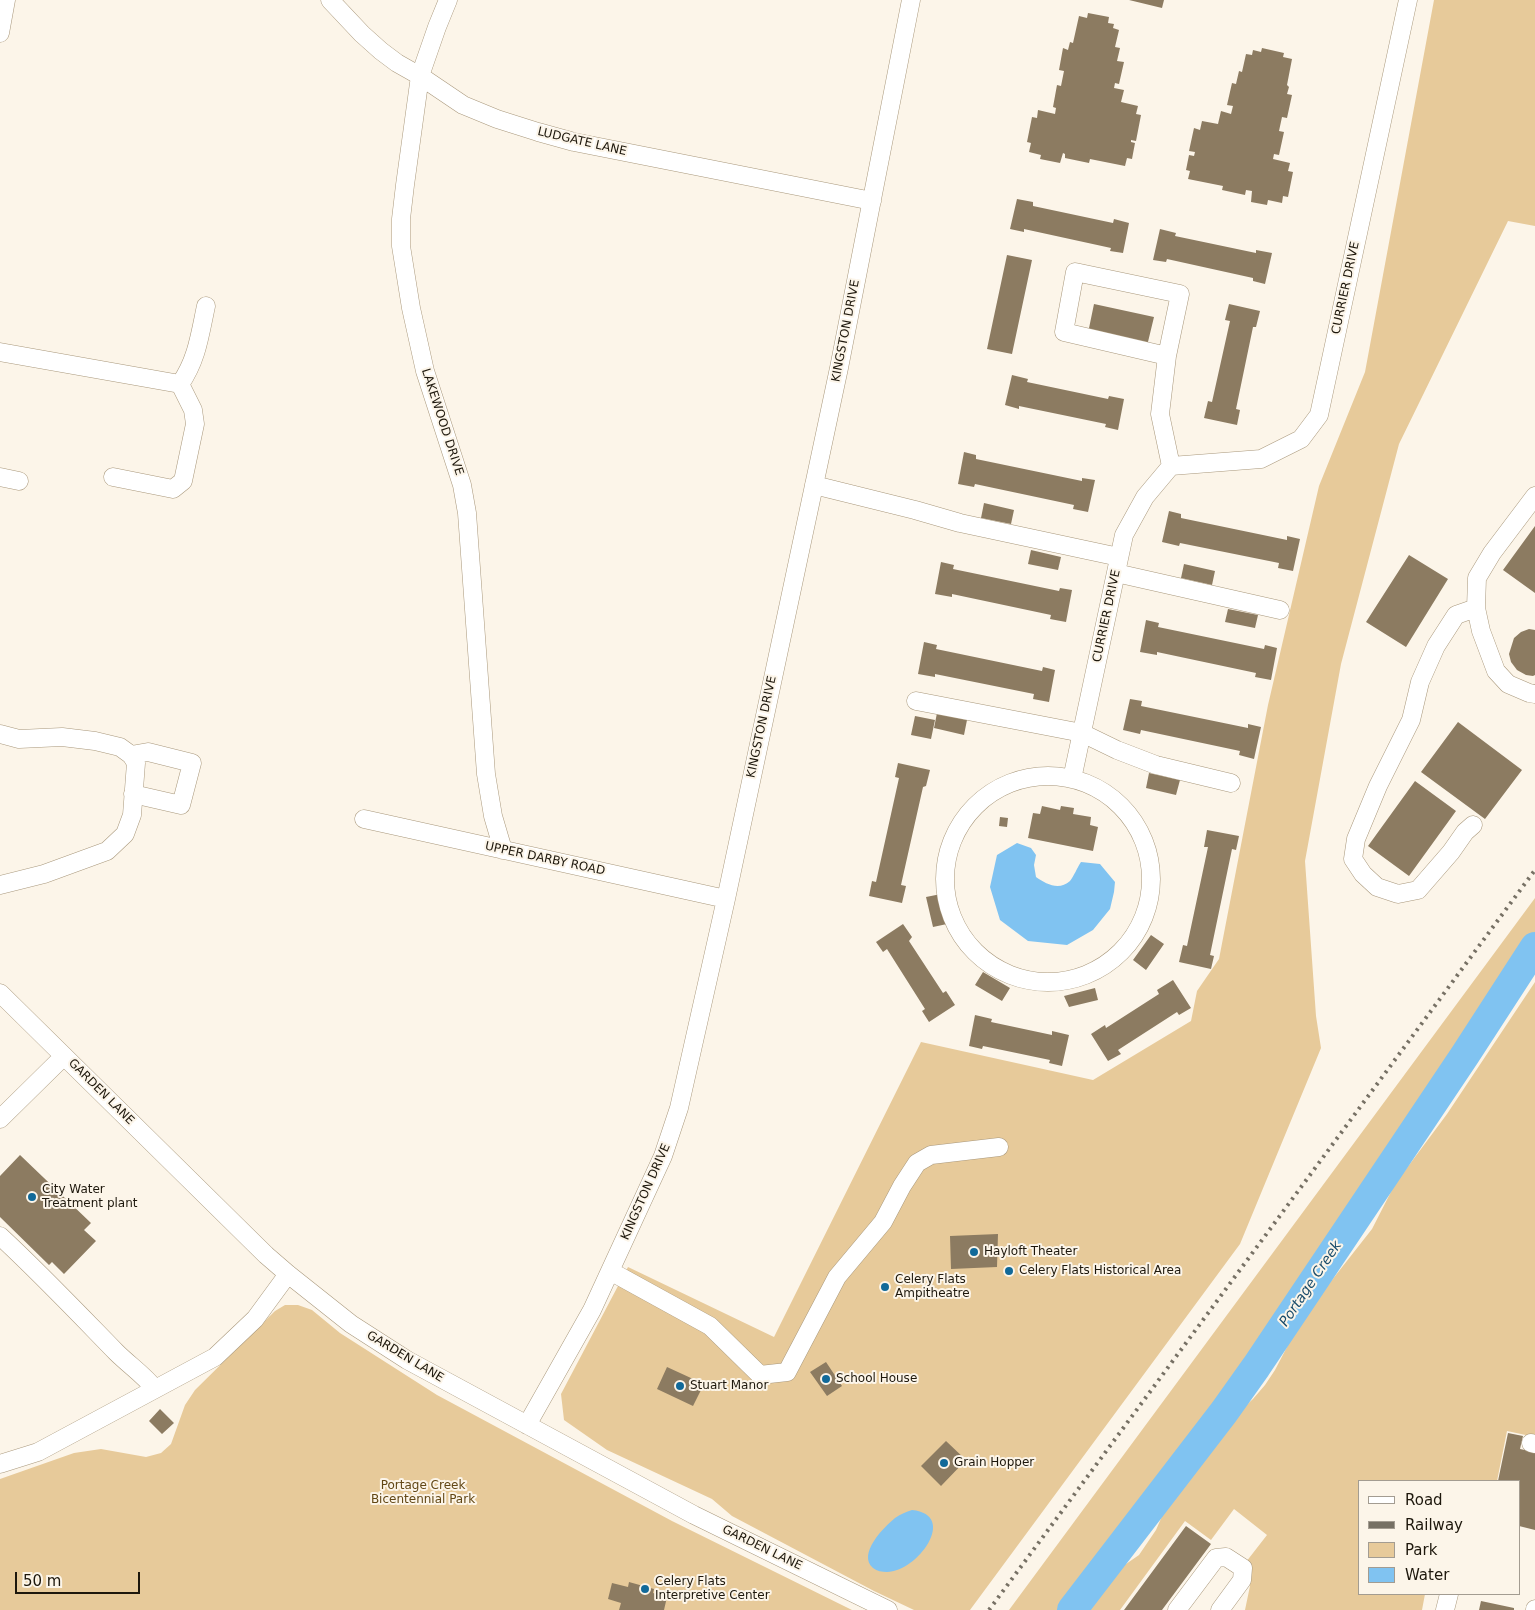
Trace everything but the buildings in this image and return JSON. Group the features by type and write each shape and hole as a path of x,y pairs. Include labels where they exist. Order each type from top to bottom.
{"street":[{"path":"0,33 6,0"},
{"name":"LUDGATE LANE","path":"330,0 362,34 397,63 463,105 497,119 574,142 872,201"},
{"name":"LAKEWOOD DRIVE","path":"448,0 420,76 401,219 403,264 425,371 452,451 464,495 467,513 486,774 493,816 503,850"},
{"name":"KINGSTON DRIVE","path":"527,1425 592,1310 663,1156 679,1108 726,899 814,485 911,0"},
{"name":"CURRIER DRIVE","path":"1072,779 1124,536 1145,497 1171,466 1261,459 1301,439 1320,415 1408,0"},
{"path":"1167,356 1064,332 1075,272 1180,294 1167,356 1160,414 1171,466"},
{"path":"180,384 195,357 206,306"},
{"path":"0,352 180,384"},
{"path":"113,477 173,489 183,481 195,424 193,410 180,384"},
{"path":"0,477 19,481"},
{"path":"814,485 1280,610"},
{"path":"1535,496 1492,553 1477,578 1476,608 1481,631 1496,670 1508,684 1535,694"},
{"path":"1473,825 1465,832 1451,852 1418,890 1398,894 1377,887 1363,874 1353,859 1356,839 1378,786 1411,720 1420,682 1436,646 1456,615 1476,608"},
{"path":"916,700 1082,733 1117,750 1156,765 1231,782"},
{"path":"0,734 19,739 62,737 95,741 120,747 131,755 136,763 132,815 125,834 107,851 44,874 0,885"},
{"path":"131,755 148,752 192,763 181,805 133,794"},
{"path":"1047,775 1072,779 1110,796 1134,821 1148,852 1151,886 1144,919 1125,948 1098,969 1066,981 1032,981 999,970 972,950 953,921 944,888 947,854 960,823 984,798 1013,781 1047,775"},
{"name":"UPPER DARBY ROAD","path":"364,820 726,899"},
{"name":"GARDEN LANE","path":"0,993 266,1255 351,1324 407,1360 694,1515 888,1610"},
{"path":"0,1119 64,1056"},
{"path":"610,1271 710,1326 760,1375 787,1372 837,1276 883,1222 902,1186 918,1163 931,1154 998,1147"},
{"path":"0,1236 155,1389"},
{"path":"0,1464 38,1452 215,1357 255,1319 288,1274"},
{"path":"1177,1610 1216,1558 1226,1557 1242,1568 1242,1580 1220,1610"},
{"path":"1445,1610 1449,1595"}],"green space":[{"path":"1434,0 1535,0 1535,226 1508,221 1399,444 1341,664 1305,861 1316,1016 1321,1048 1240,1244 970,1610 914,1610 732,1516 712,1499 607,1450 564,1420 561,1394 628,1267 774,1337 921,1042 1093,1080 1191,1021 1197,991 1219,959 1268,705 1319,486 1365,372"},
{"path":"1535,898 1535,933 1247,1367 1059,1610 1009,1610"},
{"path":"1535,982 1535,1437 1507,1431 1497,1480 1358,1480 1358,1595 1425,1595 1422,1610 1245,1610 1250,1586 1246,1562 1267,1535 1234,1509 1211,1540 1185,1521 1120,1610 1083,1610 1113,1573 1139,1555 1156,1530 1173,1491 1182,1477 1231,1419 1265,1385 1299,1324 1372,1229 1395,1184 1447,1114"},
{"name":"Portage Creek Bicentennial Park","path":"285,1305 298,1305 312,1310 340,1333 437,1395 672,1521 852,1610 0,1610 0,1479 74,1453 101,1449 146,1457 161,1453 171,1444 185,1405 195,1390 275,1311"}],"water":[{"path":"1017,843 1031,848 1036,855 1034,865 1036,877 1053,885 1061,886 1070,881 1081,862 1100,864 1115,882 1114,892 1110,909 1093,930 1067,945 1028,941 1000,920 990,887 997,855"},
{"path":"912,1510 926,1514 932,1522 933,1532 928,1543 920,1554 899,1570 887,1572 873,1568 868,1556 874,1541 895,1518"}],"waterway":[{"name":"Portage Creek","path":"1072,1610 1224,1412 1256,1367 1535,947"}],"railway":[{"path":"989,1610 1535,870"}],"place":[{"name":"City Water Treatment plant","path":"32,1197"},
{"name":"Hayloft Theater","path":"974,1252"},
{"name":"Celery Flats Historical Area","path":"1009,1271"},
{"name":"Celery Flats Ampitheatre","path":"885,1287"},
{"name":"School House","path":"826,1379"},
{"name":"Stuart Manor","path":"680,1386"},
{"name":"Grain Hopper","path":"944,1463"},
{"name":"Celery Flats Interpretive Center","path":"645,1589"}]}
